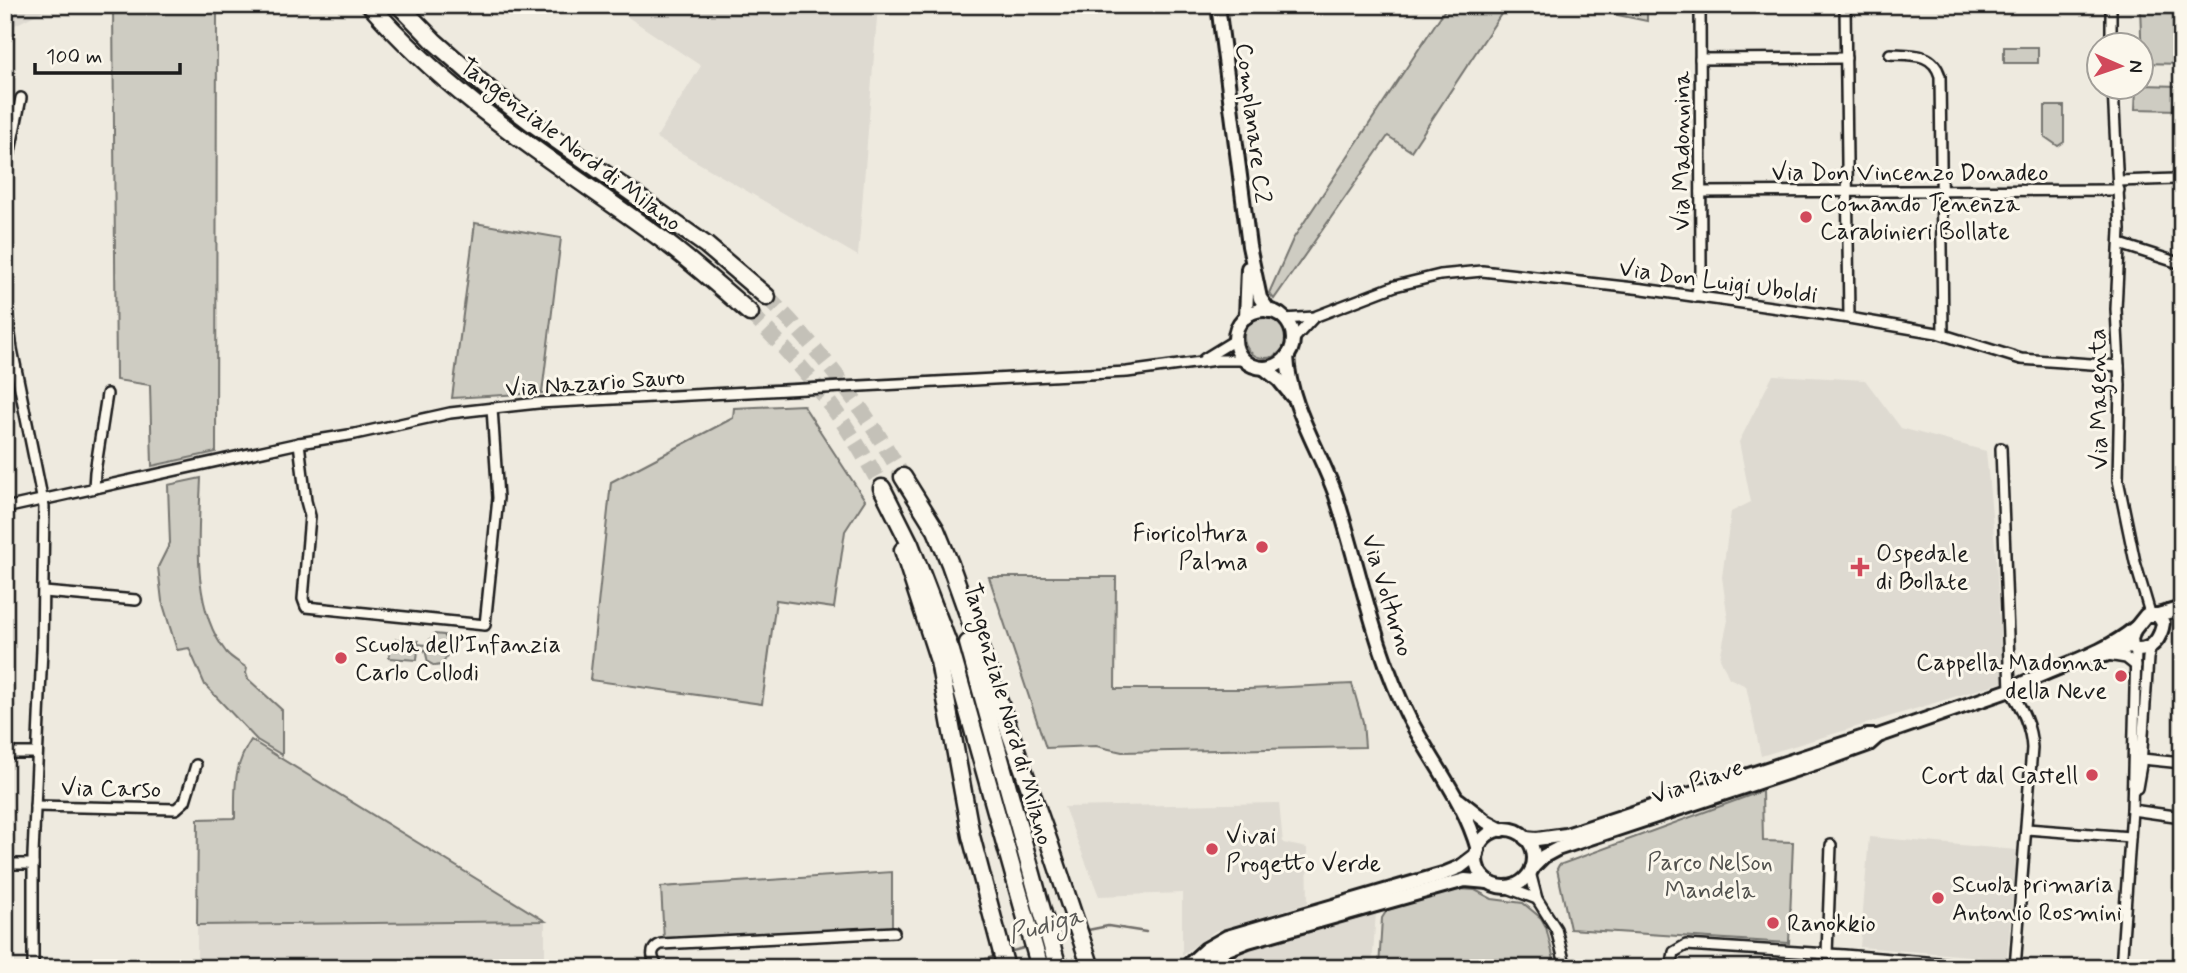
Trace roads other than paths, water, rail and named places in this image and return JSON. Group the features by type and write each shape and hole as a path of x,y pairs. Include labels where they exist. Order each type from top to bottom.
{"highway":[{"name":"Tangenziale Nord di Milano","path":"370,5 423,60 478,107 658,237 750,313"},
{"name":"Tangenziale Nord di Milano","path":"399,5 435,42 492,92 706,245 766,297"},
{"name":"Tangenziale Nord di Milano","path":"1056,961 954,597 931,534 903,477 936,530 950,564 1091,968"},
{"name":"Tangenziale Nord di Milano","path":"1006,968 971,836 939,661 883,488 911,544 951,651 1039,964"}],"street":[{"name":"Complanare C2","path":"1218,5 1249,246 1260,298 1269,311"},
{"name":"Via Madonnina","path":"1696,297 1701,272 1700,5"},
{"path":"1845,5 1849,318"},
{"path":"2111,5 2111,32"},
{"path":"1890,54 1926,57 1934,62 1940,73 1944,334"},
{"path":"1700,59 1846,58"},
{"path":"5,175 21,98"},
{"name":"Via Magenta","path":"2114,102 2120,244 2116,309 2119,366 2118,480 2135,562 2154,614"},
{"name":"Via Don Vincenzo Donadeo","path":"1701,192 2119,186 2175,179"},
{"path":"2120,244 2182,264"},
{"name":"Complanare C2","path":"1246,317 1249,246"},
{"name":"Via Don Luigi Uboldi","path":"1284,318 1314,317 1401,285 1440,275 1482,271 1849,318 1944,334 2021,359 2119,366"},
{"path":"5,298 12,349 43,499 44,592 33,864 33,968"},
{"path":"1257,311 1269,311 1284,318 1292,341 1287,356 1277,365 1255,367 1244,360 1237,348 1235,340 1238,327 1246,317 1257,311"},
{"name":"Via Don Luigi Uboldi","path":"1292,341 1314,317"},
{"name":"Via Nazario Sauro","path":"1196,362 1235,340"},
{"name":"Via Volturno","path":"1287,356 1288,375 1295,399 1336,495 1380,645 1393,680 1408,716 1457,797 1477,852"},
{"name":"Via Nazario Sauro","path":"5,508 299,443 450,413 549,402 1146,371 1196,362 1244,360"},
{"name":"Via Volturno","path":"1264,368 1279,380 1295,399"},
{"path":"94,488 94,472 107,394"},
{"path":"299,443 310,516 303,599 306,607 485,625 498,498 492,408"},
{"path":"2001,448 2010,690 2022,708 2031,739 2027,829 2015,968"},
{"path":"44,592 136,600"},
{"path":"2121,968 2132,810 2136,666 2131,639 2135,628 2146,615 2180,609"},
{"path":"2132,810 2142,759 2148,658 2151,647 2160,637 2163,628 2180,609"},
{"path":"2154,614 2161,617 2163,628"},
{"name":"Via Piave","path":"2010,690 2026,680 2113,643 2135,628"},
{"path":"2134,649 2151,647"},
{"name":"Via Piave","path":"1525,838 1566,835 1867,736 1878,736 2010,690 2029,687 2106,655 2134,649"},
{"path":"2106,655 2126,658 2136,666"},
{"name":"Via Piave","path":"1531,870 1544,856 1557,849 1816,763 1869,744 1878,736"},
{"path":"5,753 37,753"},
{"path":"2142,759 2182,763"},
{"name":"Via Carso","path":"35,806 176,809 185,802 197,765"},
{"name":"Via Volturno","path":"1457,797 1487,822 1502,830"},
{"path":"2132,810 2182,817"},
{"path":"2027,829 2130,837"},
{"path":"1185,968 1206,949 1227,937 1460,867 1477,852 1487,836 1502,830 1514,831 1525,838 1533,852 1531,870 1536,900 1556,929 1566,968"},
{"path":"1827,954 1831,845"},
{"path":"1477,852 1478,867 1488,882"},
{"path":"5,864 33,864"},
{"path":"1505,887 1518,884 1531,870"},
{"path":"1200,968 1220,952 1248,941 1465,880 1488,882 1536,900"},
{"path":"660,968 652,955 655,947 661,944 894,932"},
{"path":"1671,968 1676,948 1686,945 1996,968"},
{"path":"1843,968 1844,955"}],"waterway":[{"name":"Pudiga","path":"1083,931 1108,926 1146,932"},
{"name":"Pudiga","path":"1057,938 1074,933"},
{"name":"Pudiga","path":"1009,952 1027,947"},
{"name":"Pudiga","path":"955,968 996,956"}],"tunnel":[{"path":"767,297 806,338 841,382 874,428 903,477"},
{"path":"750,313 824,395 854,439 882,488"}],"place":[{"name":"Comando Tenenza Carabinieri Bollate","path":"1806,217"},
{"name":"Fioricoltura Palma","path":"1262,547"},
{"name":"Ospedale di Bollate","path":"1860,567"},
{"name":"Scuola dell’Infanzia Carlo Collodi","path":"341,658"},
{"name":"Cappella Madonna della Neve","path":"2121,676"},
{"name":"Cort dal Castell","path":"2092,775"},
{"name":"Vivai Progetto Verde","path":"1212,849"},
{"name":"Scuola primaria Antonio Rosmini","path":"1938,898"},
{"name":"Ranokkio","path":"1773,923"}],"park label":[{"name":"Parco Nelson Mandela","path":"1710,876"}]}
